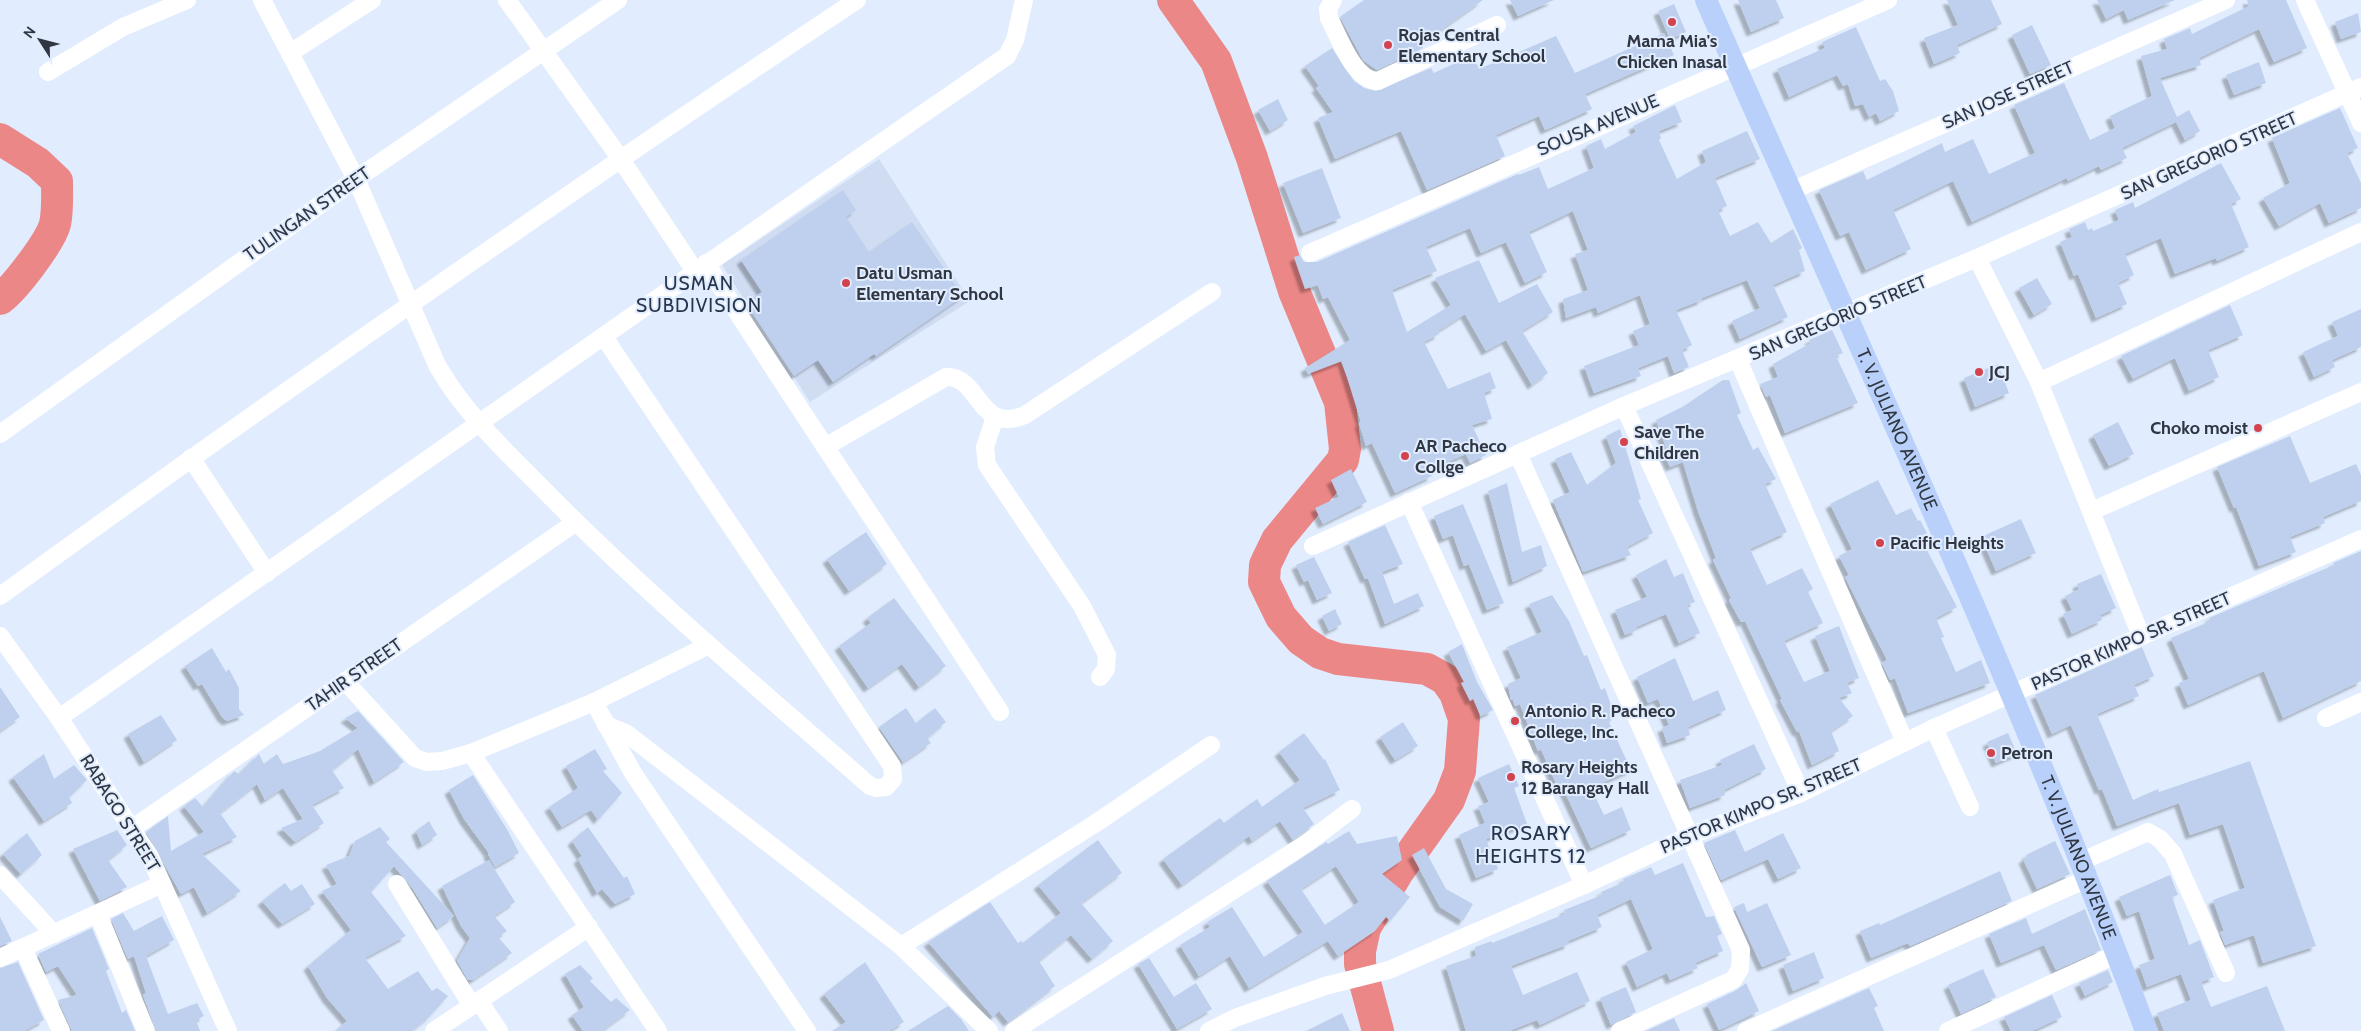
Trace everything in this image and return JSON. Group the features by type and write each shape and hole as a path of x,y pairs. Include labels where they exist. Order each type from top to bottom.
{"main road":[{"name":"T. V. JULIANO AVENUE","path":"1706,0 2010,694 2085,870 2146,1031"}],"street":[{"path":"48,72 123,27 187,0"},
{"path":"262,0 356,179 410,304 447,382 479,424 576,522 709,645 870,786 876,788 886,787 894,779 892,766 604,337"},
{"path":"290,53 372,0"},
{"path":"507,0 701,267 888,539 1000,712"},
{"name":"TULINGAN STREET","path":"0,434 356,179 618,0"},
{"path":"0,596 191,458 410,304 620,158 857,0"},
{"path":"59,718 604,337 701,267 1007,56 1015,40 1024,0"},
{"path":"1333,0 1328,9 1329,18 1356,69 1371,81 1378,81 1497,25"},
{"name":"SOUSA AVENUE","path":"1310,253 1888,0"},
{"name":"SAN JOSE STREET","path":"1790,191 2226,0"},
{"path":"2305,0 2355,91 2361,123"},
{"name":"SAN GREGORIO STREET","path":"1313,546 1624,406 1738,360 1978,258 2355,91"},
{"path":"2039,382 2361,232"},
{"path":"1978,258 2039,382 2141,636"},
{"path":"825,447 946,377 959,379 995,417 1012,420 1025,415 1212,292"},
{"path":"1738,360 1904,742"},
{"path":"2092,511 2361,392"},
{"path":"1624,406 1801,793"},
{"path":"995,417 985,447 987,465 1082,606 1107,655 1106,669 1100,677"},
{"path":"1518,454 1741,950 1740,969 1734,980 1620,1031"},
{"path":"191,458 267,573"},
{"path":"1409,502 1584,885"},
{"name":"TAHIR STREET","path":"133,828 576,522"},
{"name":"PASTOR KIMPO SR. STREET","path":"1210,1031 1235,1018 1325,986 1389,970 1584,885 1689,836 1801,793 1934,728 2361,539"},
{"name":"RABAGO STREET","path":"0,636 59,718 150,856 228,1031"},
{"path":"346,681 415,758 427,762 442,761 471,753 594,702 709,645"},
{"path":"594,702 632,773 807,1031"},
{"path":"2326,718 2361,702"},
{"path":"606,725 626,733 901,946 989,1031"},
{"path":"1934,728 1970,807"},
{"path":"901,946 1093,824 1211,745"},
{"path":"471,753 590,927 658,1031"},
{"path":"1014,1031 1307,843 1352,809"},
{"path":"1746,1031 2085,870 2148,832 2160,838 2173,854 2226,973"},
{"path":"0,875 54,934"},
{"path":"0,958 162,884"},
{"path":"397,884 476,1003 499,1031"},
{"path":"98,914 146,1031"},
{"path":"434,1031 590,927"},
{"path":"23,948 60,1031"},
{"path":"1948,1031 2117,954"}],"shaded area":[{"name":"Datu Usman Elementary School","path":"879,159 970,301 810,402 722,265"}],"building":[{"name":"Rojas Central Elementary School","path":"1364,0 1483,0 1421,44 1423,48 1377,70 1363,60 1340,17"},
{"path":"1510,0 1554,0 1518,16"},
{"path":"1738,0 1776,0 1784,18 1751,32"},
{"path":"1947,0 1991,0 2002,24 1957,45 1960,53 1934,64 1924,38 1958,25"},
{"path":"2097,0 2175,0 2128,20 2124,10 2106,19"},
{"path":"2247,0 2286,0 2307,48 2274,62 2259,29 2199,58 2201,65 2160,78 2177,117 2189,110 2200,131 2185,140 2176,122 2122,148 2127,158 2101,170 2099,166 2068,181 2067,178 1972,222 1953,181 1893,210 1911,249 1866,270 1849,232 1840,236 1819,190 1863,171 1867,180 1942,143 1945,152 1973,139 1989,174 2035,153 2014,105 2064,83 2090,140 2115,128 2110,116 2152,96 2141,56 2167,49 2164,39 2190,28 2192,34 2249,6"},
{"path":"1674,4 1686,32 1670,39 1658,11"},
{"path":"2358,13 2361,32 2341,39 2335,22"},
{"path":"2032,25 2051,65 2030,74 2012,35"},
{"path":"1856,27 1880,81 1885,79 1893,91 1899,111 1880,121 1876,113 1869,117 1863,104 1855,106 1848,84 1843,86 1837,75 1789,97 1777,69 1825,48 1822,42"},
{"path":"1664,33 1674,55 1585,94 1592,109 1545,130 1539,116 1496,135 1505,156 1427,190 1401,131 1335,159 1318,118 1333,112 1316,88 1319,86 1305,66 1332,48 1354,81 1364,88 1376,91 1431,68 1434,73 1473,55 1479,69 1556,36 1575,73"},
{"path":"2259,62 2266,83 2234,95 2226,75"},
{"path":"1278,99 1288,120 1270,131 1258,110"},
{"path":"1675,105 1682,122 1659,131 1661,138 1659,140 1677,179 1706,162 1702,151 1747,131 1760,159 1715,178 1727,206 1718,210 1730,236 1758,222 1771,243 1793,229 1802,248 1799,250 1805,271 1773,285 1788,317 1740,339 1732,321 1760,308 1747,280 1676,310 1692,345 1682,350 1689,367 1674,373 1668,356 1638,368 1641,376 1594,393 1584,366 1639,345 1633,331 1650,324 1640,295 1598,313 1596,307 1566,318 1563,299 1588,290 1575,254 1588,250 1573,211 1529,232 1547,272 1525,283 1506,242 1481,253 1470,228 1426,247 1437,271 1392,290 1407,332 1451,305 1435,278 1479,260 1499,303 1537,284 1553,312 1522,331 1548,373 1532,385 1506,340 1486,351 1465,314 1438,331 1439,334 1424,342 1448,389 1490,372 1496,388 1484,393 1492,419 1472,425 1486,455 1470,463 1466,454 1429,470 1432,476 1395,493 1372,443 1366,446 1359,423 1361,422 1342,361 1308,374 1305,368 1350,340 1328,297 1323,299 1318,285 1305,289 1294,257 1300,255 1304,262 1317,262 1518,174 1539,167 1548,189 1594,168 1586,146 1601,139 1605,149 1636,132 1633,126"},
{"path":"2340,108 2358,148 2347,153 2361,183 2361,208 2329,223 2320,203 2279,226 2263,198 2290,183 2272,138"},
{"path":"2221,163 2241,199 2231,204 2249,247 2217,261 2216,258 2175,274 2161,238 2125,254 2134,275 2118,283 2127,304 2096,318 2078,274 2074,276 2060,242 2072,237 2069,229 2085,222 2088,230 2092,228 2093,231 2119,220 2115,210 2133,202 2135,208"},
{"path":"1322,168 1341,218 1303,233 1283,183"},
{"name":"Datu Usman Elementary School","path":"843,190 856,210 846,217 869,252 912,222 963,296 876,356 874,354 833,382 818,360 794,376 746,303 762,292 741,260"},
{"path":"2037,278 2052,304 2034,315 2019,288"},
{"path":"2230,305 2243,335 2208,350 2219,377 2189,391 2175,358 2133,379 2121,356"},
{"path":"2361,309 2361,347 2332,360 2335,367 2314,377 2303,352 2338,336 2332,322"},
{"path":"1832,330 1843,353 1836,356 1858,403 1785,433 1770,395 1766,397 1760,384 1778,377 1773,364 1811,343 1809,340"},
{"path":"1998,364 2009,393 1975,407 1964,378"},
{"path":"1723,380 1729,380 1741,413 1737,415 1753,450 1758,447 1776,479 1765,484 1787,532 1750,549 1767,585 1802,568 1813,589 1808,592 1823,623 1784,641 1804,682 1830,671 1815,636 1839,626 1859,678 1847,683 1852,693 1839,698 1853,716 1831,731 1839,751 1812,765 1799,731 1797,732 1780,700 1782,699 1745,621 1741,622 1729,600 1731,598 1713,560 1716,558 1698,511 1683,462 1670,467 1663,452 1667,450 1656,420 1684,406"},
{"path":"2118,422 2134,454 2109,466 2093,435"},
{"path":"1620,429 1641,499 1638,500 1653,533 1627,547 1631,555 1583,572 1553,500 1570,492 1555,459 1571,452 1587,485 1616,463 1606,436"},
{"path":"2290,436 2310,483 2356,464 2361,475 2361,501 2323,517 2325,523 2290,537 2296,552 2259,566 2236,507 2234,508 2217,467"},
{"path":"1351,469 1367,502 1323,524 1315,508 1339,497 1331,480"},
{"path":"1878,480 1896,515 1911,508 1927,533 1920,537 1957,607 1936,618 1944,637 1941,638 1956,672 1981,660 1990,683 1908,713 1895,678 1890,680 1882,663 1887,660 1845,577 1849,575 1839,556 1852,549 1830,504"},
{"path":"1507,483 1522,552 1541,545 1547,566 1513,582 1488,491"},
{"path":"1463,504 1504,603 1487,610 1469,564 1464,566 1453,535 1443,539 1434,516"},
{"path":"2021,519 2036,553 1996,571 1981,537"},
{"path":"1385,525 1403,564 1382,572 1394,604 1418,593 1424,606 1385,624 1368,578 1365,579 1348,542"},
{"path":"866,532 887,564 849,591 827,559"},
{"path":"2361,551 2361,681 2283,718 2264,671 2188,705 2179,683 2189,679 2171,638 2211,621 2209,618 2334,565 2333,563"},
{"path":"1314,557 1332,593 1317,600 1308,580 1304,582 1296,565"},
{"path":"1666,559 1674,577 1683,573 1695,602 1687,605 1700,633 1679,643 1666,614 1636,627 1637,630 1625,635 1615,610 1647,597 1636,575"},
{"path":"2101,574 2116,608 2100,615 2102,620 2072,634 2063,614 2072,610 2065,596 2079,589 2077,584"},
{"path":"1552,595 1569,621 1584,656 1587,655 1601,690 1605,688 1615,716 1608,720 1631,770 1591,788 1604,815 1622,807 1631,830 1591,848 1562,786 1558,788 1541,749 1538,751 1520,704 1515,706 1513,700 1511,700 1508,684 1521,678 1507,647 1542,632 1529,604"},
{"path":"894,598 946,666 919,687 902,664 868,688 839,646 871,623 867,618"},
{"path":"1335,609 1342,624 1329,631 1322,616"},
{"path":"1462,644 1477,682 1493,710 1481,716 1473,699 1470,701 1461,683 1464,682 1448,652"},
{"path":"2142,647 2154,676 2134,685 2139,696 2097,714 2133,800 2158,789 2159,792 2250,761 2316,946 2263,963 2254,935 2225,945 2220,932 2224,931 2213,900 2245,888 2223,824 2190,835 2179,803 2117,826 2102,789 2099,790 2071,725 2052,734 2035,695"},
{"path":"212,648 226,672 229,669 239,688 239,709 244,715 227,721 222,717 202,684 198,686 185,666"},
{"path":"1675,658 1693,701 1718,690 1726,710 1688,727 1690,735 1667,743 1662,728 1669,725 1658,699 1648,703 1637,677"},
{"path":"0,687 20,717 0,731"},
{"path":"906,708 916,723 935,708 946,722 927,738 931,743 903,762 879,727"},
{"path":"358,711 404,762 374,782 358,749 332,770 344,788 312,805 324,823 295,842 281,828 303,819 283,788 265,800 257,784 220,813 237,837 202,854 241,891 207,913 194,887 181,894 146,832 168,816 171,851 204,832 184,806 195,798 203,807 234,771 239,774 259,754 264,764 277,754 283,764 320,751 358,728 345,718"},
{"path":"161,715 177,740 144,762 128,734"},
{"path":"1403,722 1418,746 1395,760 1380,737"},
{"path":"1304,733 1325,759 1340,790 1303,808 1314,824 1293,840 1280,821 1252,841 1249,836 1182,885 1163,859 1220,818 1224,823 1257,799 1262,807 1300,780 1279,752"},
{"path":"2008,733 2017,754 1996,763 1987,742"},
{"path":"1754,744 1766,769 1724,790 1725,795 1690,808 1680,780 1722,765 1720,760"},
{"path":"595,749 607,769 603,771 622,793 598,820 591,810 562,827 549,807 578,788 566,766"},
{"path":"44,754 54,779 74,765 87,780 69,797 72,803 44,821 13,777"},
{"path":"1509,764 1519,786 1514,788 1527,824 1486,839 1498,869 1476,878 1459,835 1485,823 1478,806 1489,802 1478,778"},
{"path":"473,775 508,831 519,853 495,867 489,853 464,819 449,790"},
{"path":"429,821 437,835 422,845 416,831"},
{"path":"380,827 390,839 386,842 454,916 437,928 413,889 394,866 371,892 406,936 365,958 388,989 418,971 432,991 437,988 448,996 429,1017 411,1031 335,1031 347,1021 327,998 308,966 351,930 322,891 337,884 326,865 349,856 355,841"},
{"path":"588,827 624,878 627,876 635,894 615,904 602,889 597,893 578,859 582,856 572,841"},
{"path":"117,830 127,845 108,860 127,887 100,901 73,849"},
{"path":"1735,830 1745,852 1783,833 1801,868 1778,879 1768,859 1721,880 1704,843"},
{"path":"1349,831 1357,844 1397,836 1402,860 1382,874 1410,897 1390,921 1386,917 1375,931 1338,956 1328,941 1249,988 1230,956 1199,976 1180,945 1210,927 1207,922 1232,907 1264,957 1303,932 1267,881 1326,842 1328,844","holes":["1336,866 1359,902 1325,925 1301,889"]},
{"path":"27,833 42,855 21,874 3,854"},
{"path":"1098,840 1122,873 1081,903 1113,941 1092,959 1071,935 1039,961 1055,986 1008,1022 999,1011 993,1017 928,942 990,902 1018,943 1021,941 1023,943 1061,913 1038,885"},
{"path":"2055,841 2070,874 2037,889 2023,859 2027,857 2026,855"},
{"path":"1424,848 1446,889 1473,904 1463,921 1440,907 1412,855"},
{"path":"489,860 515,902 494,916 507,931 498,937 512,953 473,980 468,980 457,961 470,938 461,926 442,886"},
{"path":"1683,863 1706,917 1714,916 1722,934 1717,936 1723,951 1695,963 1698,968 1670,980 1667,973 1637,987 1626,962 1653,949 1631,899 1597,915 1602,927 1568,941 1569,944 1511,966 1523,995 1577,972 1590,1001 1540,1025 1537,1020 1509,1031 1466,1031 1446,966 1476,956 1475,947 1492,941 1492,943 1565,914 1564,910 1602,895 1601,892 1624,882 1623,879 1651,867 1655,875"},
{"path":"2000,871 2012,901 1910,946 1908,943 1871,958 1860,931 1879,923 1880,925"},
{"path":"2170,875 2178,895 2172,897 2189,945 2200,940 2214,977 2201,982 2211,1007 2267,986 2285,1031 2164,1031 2157,1013 2191,1000 2181,974 2147,987 2139,965 2155,959 2139,911 2127,916 2119,897"},
{"path":"285,883 291,891 302,884 315,904 282,924 262,901"},
{"path":"1744,903 1747,912 1767,903 1791,955 1762,967 1734,907"},
{"path":"2085,909 2101,950 2056,970 2044,945 2001,963 1989,934 2026,918 2032,934"},
{"path":"123,913 134,931 162,916 174,940 146,956 168,1014 197,1003 204,1016 196,1020 200,1031 156,1031 143,995 146,993 134,956 128,959 111,919"},
{"path":"0,917 12,941 0,946"},
{"path":"92,928 109,969 106,971 122,1013 126,1010 135,1031 72,1031 58,1000 77,995 58,966 46,972 38,954"},
{"path":"1814,952 1824,978 1793,991 1783,965"},
{"path":"1149,958 1174,997 1196,983 1212,1009 1177,1029 1138,964"},
{"path":"18,962 44,1020 24,1031 0,1031 0,968"},
{"path":"865,962 904,1022 889,1031 832,1031 846,1022 824,994"},
{"path":"580,965 593,978 590,981 611,1002 616,998 630,1010 602,1031 583,1031 572,1015 584,1007 565,974"},
{"path":"1983,969 1996,997 1961,1014 1948,985"},
{"path":"2108,970 2113,982 2085,996 2079,983"},
{"path":"1746,983 1759,1011 1719,1030 1707,1004 1737,990"},
{"path":"1626,987 1636,1012 1611,1025 1600,998"},
{"path":"1869,988 1878,1006 1874,1008 1884,1031 1772,1031"},
{"path":"2052,995 2062,1017 2032,1031 2011,1031 2004,1017"},
{"path":"948,1006 961,1019 969,1031 908,1031"},
{"path":"1342,1013 1350,1031 1306,1031"},
{"path":"1674,1018 1680,1031 1646,1031"}],"waterway":[{"path":"1173,0 1216,61 1252,158 1294,291 1340,402 1345,449 1343,460 1277,540 1265,565 1264,582 1281,617 1301,640 1320,653 1338,659 1427,669 1445,679 1455,693 1464,719 1460,771 1449,800 1398,872 1365,928 1360,951 1360,964 1378,1031"},
{"path":"0,139 38,163 57,181 57,214 52,232 23,275 0,299"}],"place":[{"name":"Mama Mia's Chicken Inasal","path":"1672,22"},
{"name":"Rojas Central Elementary School","path":"1388,45"},
{"name":"Datu Usman Elementary School","path":"846,283"},
{"name":"JCJ","path":"1979,372"},
{"name":"Choko moist","path":"2258,428"},
{"name":"Save The Children","path":"1624,442"},
{"name":"AR Pacheco Collge","path":"1405,456"},
{"name":"Pacific Heights","path":"1880,543"},
{"name":"Antonio R. Pacheco College, Inc.","path":"1515,721"},
{"name":"Petron","path":"1991,753"},
{"name":"Rosary Heights 12 Barangay Hall","path":"1511,777"}],"district":[{"name":"USMAN SUBDIVISION","path":"699,294"},
{"name":"ROSARY HEIGHTS 12","path":"1531,844"}]}
